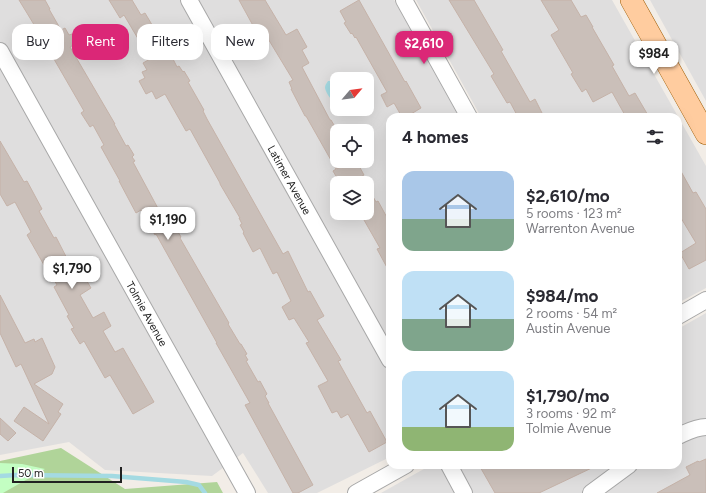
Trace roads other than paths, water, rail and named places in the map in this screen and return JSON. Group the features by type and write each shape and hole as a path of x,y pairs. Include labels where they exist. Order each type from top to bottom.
{"main road":[{"path":"631,0 706,134"}],"street":[{"name":"Latimer Avenue","path":"189,0 386,353"},
{"path":"404,0 467,113"},
{"name":"Tolmie Avenue","path":"0,51 247,493"},
{"path":"682,314 706,300"},
{"path":"682,434 690,430 706,427"},
{"path":"356,493 399,469"},
{"path":"450,469 464,493"},
{"path":"591,493 624,469"}],"water":[{"path":"328,81 330,81 330,97 325,88"}],"waterway":[{"path":"0,476 112,476 186,482 199,485 205,493"}]}
